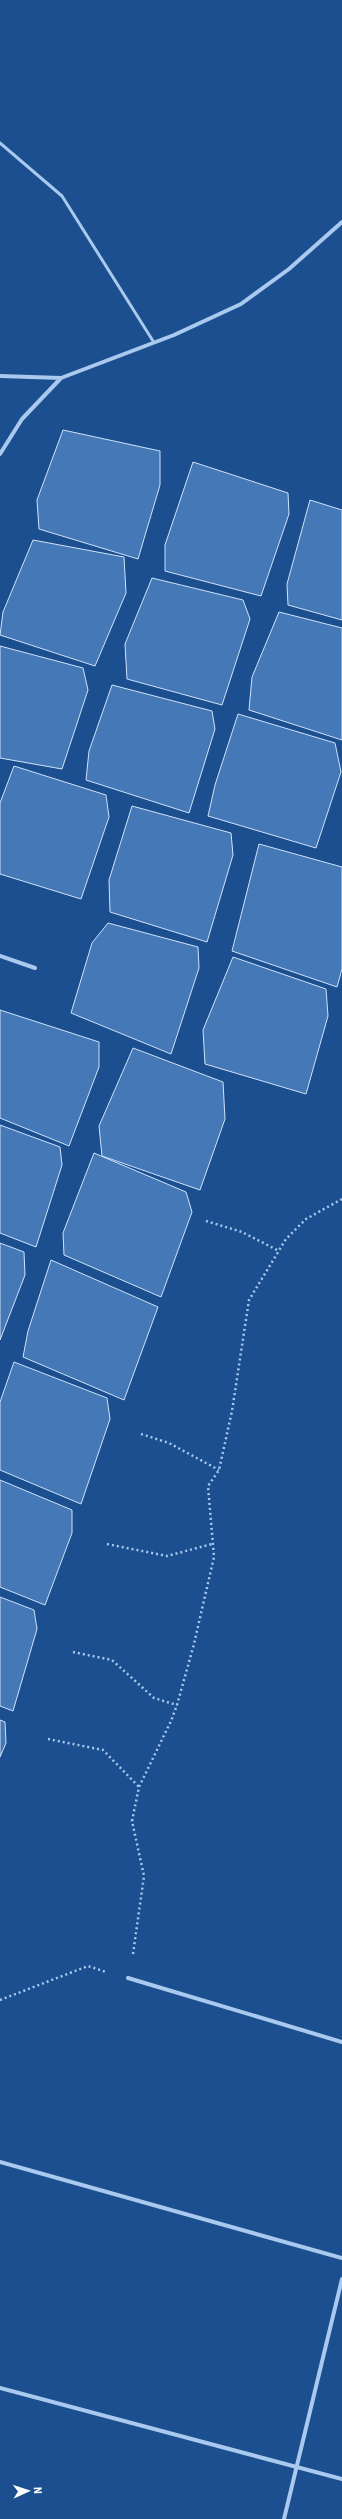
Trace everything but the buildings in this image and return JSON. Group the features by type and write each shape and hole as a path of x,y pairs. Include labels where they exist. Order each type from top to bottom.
{"street":[{"path":"0,376 61,378 153,341 174,335 241,304 289,269 342,222"},
{"path":"0,454 22,419 61,378"},
{"path":"0,956 35,968"},
{"path":"128,1978 342,2042"},
{"path":"0,2162 342,2258"},
{"path":"284,2519 342,2279"},
{"path":"0,2388 342,2479"}],"lane":[{"path":"0,143 62,196 153,341"}],"path":[{"path":"0,2000 88,1966 128,1978 138,1932 144,1876 132,1821 139,1787 171,1721 176,1705 194,1644 214,1557 208,1486 219,1470 232,1411 249,1300 286,1238 306,1219 342,1199"},
{"path":"206,1221 242,1232 279,1251"},
{"path":"141,1434 169,1443 219,1470"},
{"path":"106,1544 167,1556 212,1544"},
{"path":"73,1652 112,1660 154,1698 176,1705"},
{"path":"48,1739 103,1750 139,1787"}]}
